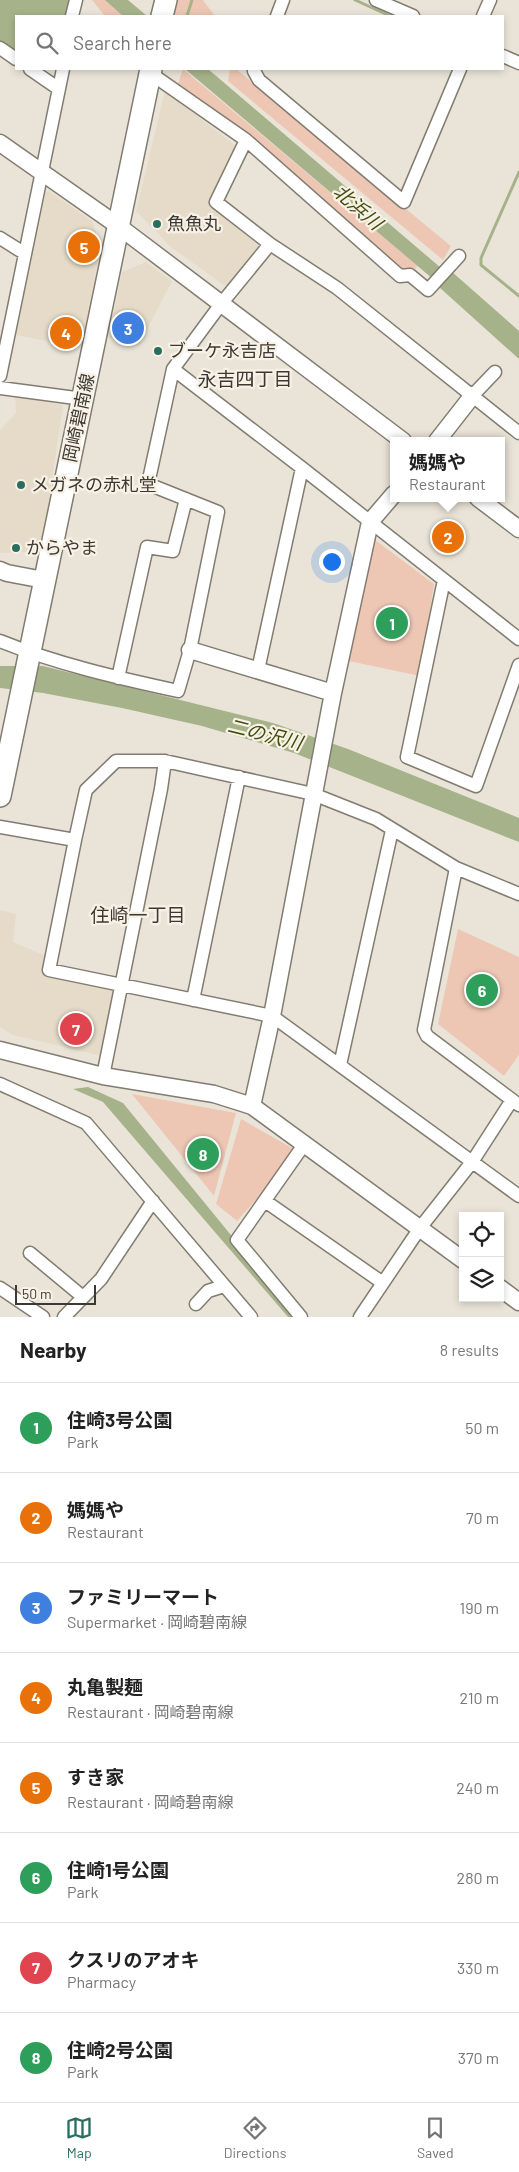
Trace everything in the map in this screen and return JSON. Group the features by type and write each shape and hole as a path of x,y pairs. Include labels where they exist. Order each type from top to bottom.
{"main road":[{"path":"162,15 166,0"},
{"name":"岡崎碧南線","path":"0,796 83,400 117,225 151,71"}],"street":[{"path":"72,15 76,0"},
{"path":"276,15 283,0"},
{"path":"376,0 411,15"},
{"path":"483,15 490,0"},
{"path":"0,48 15,58"},
{"path":"504,56 519,63"},
{"path":"32,70 59,88"},
{"path":"0,376 62,70"},
{"path":"255,70 259,80 404,202 460,70"},
{"path":"151,71 246,140 400,276 410,275 428,290 459,256"},
{"path":"246,140 216,202 270,244 337,288 474,395 519,433"},
{"path":"0,144 117,225 398,437"},
{"path":"0,238 24,253"},
{"path":"0,641 30,654 178,692 190,650 218,512 148,484 173,369 221,304 270,244"},
{"path":"173,369 519,639"},
{"path":"440,437 495,372"},
{"path":"0,388 83,400"},
{"path":"258,670 302,468"},
{"path":"118,678 146,547 173,551 186,499"},
{"path":"252,1106 272,1016 333,693 370,522 390,499"},
{"path":"483,502 519,529"},
{"path":"0,570 44,580"},
{"path":"444,580 406,757 476,786 519,664"},
{"path":"190,650 333,693"},
{"path":"103,1076 161,789 164,761"},
{"path":"519,894 456,868 376,819 313,794 164,761 116,762 86,790 49,970 272,1016 519,1196"},
{"path":"193,1000 239,777"},
{"path":"0,827 75,840"},
{"path":"340,1065 392,830"},
{"path":"360,1317 420,1228 516,1103 427,1036 424,1030 456,868"},
{"path":"0,1050 103,1076 214,1094 252,1106 304,1146 459,1257"},
{"path":"0,1084 86,1123 251,1317"},
{"path":"301,1317 236,1240 304,1146"},
{"path":"64,1317 101,1279 153,1201"},
{"path":"265,1201 383,1283"},
{"path":"30,1253 83,1297"},
{"path":"196,1304 208,1291 224,1286"},
{"path":"0,1288 43,1317"},
{"path":"504,1291 519,1302"}],"shaded area":[{"path":"92,0 108,0 124,15 104,15"},
{"path":"174,0 203,0 214,15 171,15"},
{"path":"184,70 418,266 406,276 178,84"},
{"path":"230,70 237,70 451,246 443,260 228,81"},
{"path":"165,91 240,149 220,212 261,247 228,288 172,248 136,211"},
{"path":"49,191 92,221 101,246 81,348 16,335 46,192"},
{"path":"146,262 172,281 139,345 109,337 122,272"},
{"path":"15,396 63,405 41,552 0,553 0,430 16,413"},
{"path":"374,539 434,584 420,676 349,661"},
{"path":"0,910 16,914 13,942 46,956 44,975 119,988 102,1056 13,1035 0,1027"},
{"path":"458,929 519,957 519,1055 504,1076 438,1024"},
{"path":"132,1094 236,1113 214,1196"},
{"path":"241,1119 299,1152 237,1221 216,1204"}],"water":[{"path":"0,0 73,0 70,15 15,15 15,56 0,45"},
{"path":"105,0 128,0 146,15 122,15"},
{"name":"北浜川","path":"186,70 209,70 441,268 433,279"},
{"path":"451,271 519,331 519,359 439,287"},
{"name":"二の沢川","path":"0,666 43,666 273,723 348,749 519,818 519,842 294,753 202,726 122,708 43,693 0,688"},
{"path":"88,1087 123,1103 298,1317 288,1317 103,1102 73,1089"}],"waterway":[{"path":"187,15 192,0"},
{"path":"355,0 388,15"},
{"path":"519,172 481,258 481,265 519,296"}],"place":[{"name":"魚魚丸","path":"157,224"},
{"name":"すき家","path":"84,247"},
{"name":"ファミリーマート","path":"128,328"},
{"name":"丸亀製麺","path":"66,333"},
{"name":"ブーケ永吉店","path":"158,351"},
{"name":"メガネの赤札堂","path":"21,485"},
{"name":"媽媽や","path":"448,537"},
{"name":"からやま","path":"16,548"},
{"name":"住崎3号公園","path":"392,623"},
{"name":"住崎1号公園","path":"482,990"},
{"name":"クスリのアオキ","path":"76,1029"},
{"name":"住崎2号公園","path":"203,1154"}],"district":[{"name":"永吉四丁目","path":"245,379"},
{"name":"住崎一丁目","path":"138,915"}]}
